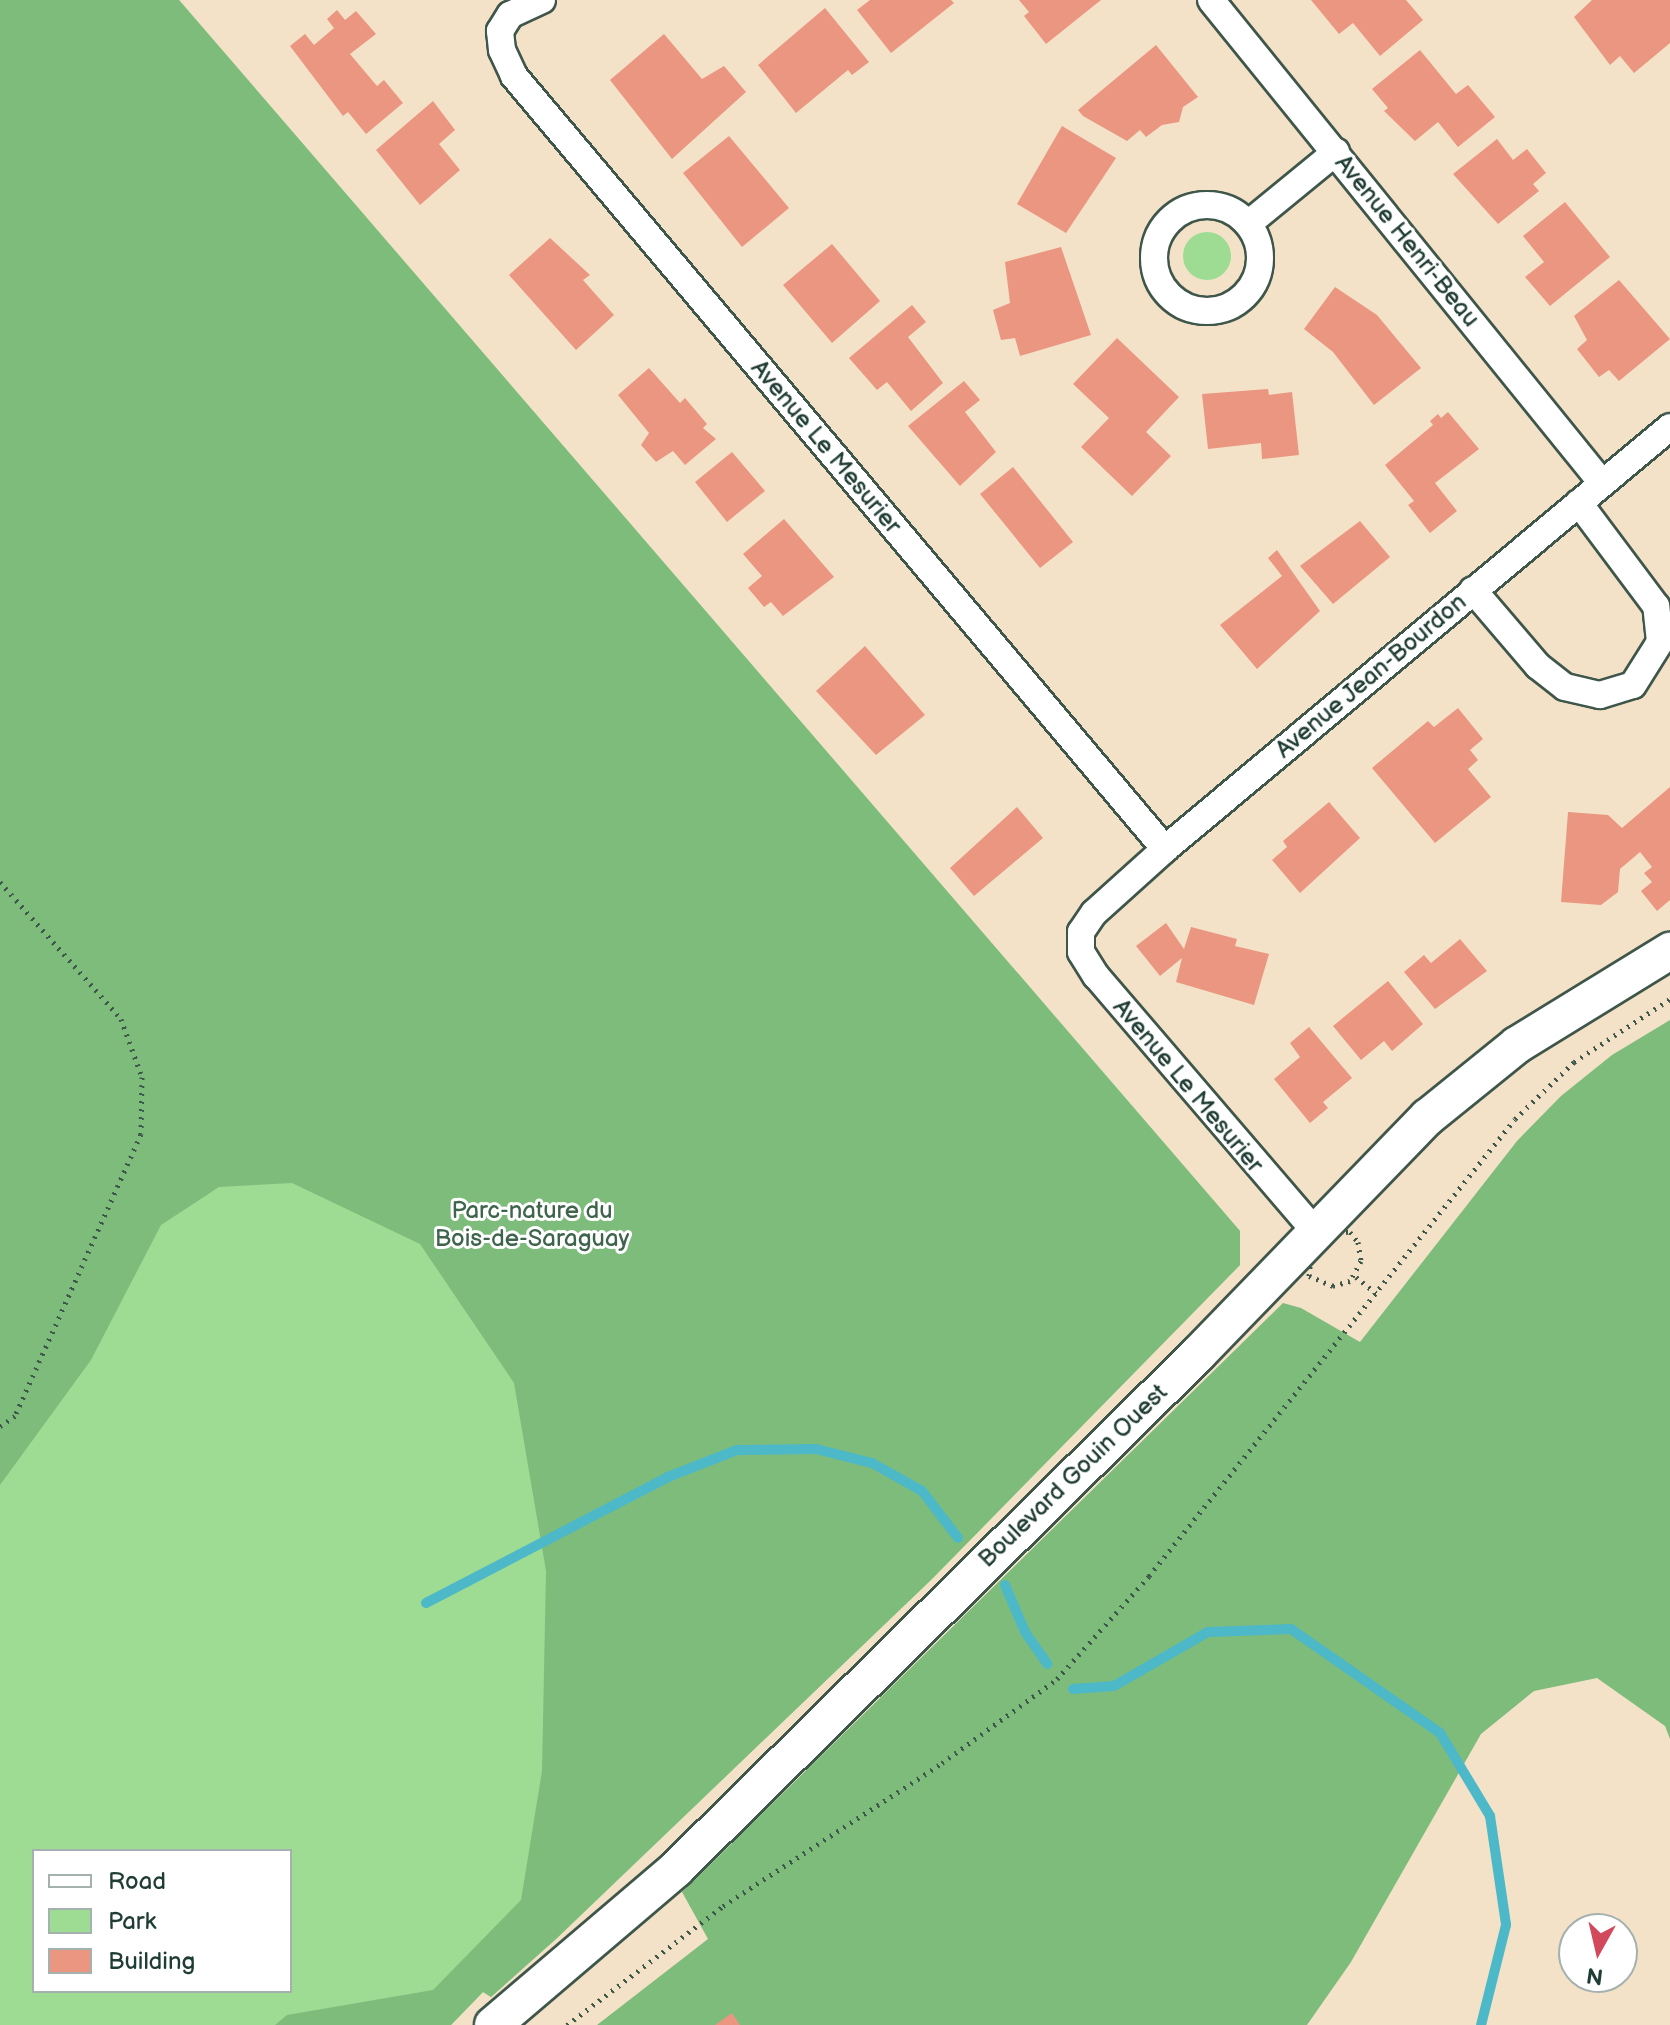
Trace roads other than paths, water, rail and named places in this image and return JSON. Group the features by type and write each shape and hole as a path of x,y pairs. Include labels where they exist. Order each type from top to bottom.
{"street":[{"name":"Avenue Le Mesurier","path":"542,0 510,15 499,38 523,87 1165,849"},
{"name":"Avenue Henri-Beau","path":"1211,0 1602,483"},
{"path":"1248,224 1336,152"},
{"path":"1219,206 1248,224 1261,257 1250,291 1220,310 1202,311 1171,296 1155,267 1158,241 1171,220 1185,210 1219,206"},
{"name":"Avenue Jean-Bourdon","path":"1081,932 1094,913 1165,849 1670,427"},
{"path":"1473,590 1538,666 1565,687 1600,695 1633,685 1660,642 1656,606 1579,503"},
{"name":"Avenue Le Mesurier","path":"1081,932 1081,952 1096,976 1314,1230"},
{"name":"Boulevard Gouin Ouest","path":"493,2025 676,1869 1198,1354 1314,1230 1482,1072 1610,983 1670,951"}],"waterway":[{"path":"426,1603 668,1477 737,1450 816,1449 872,1463 922,1491 958,1538"},
{"path":"1005,1585 1025,1632 1047,1664"},
{"path":"1073,1689 1114,1686 1208,1632 1291,1629 1440,1733 1490,1816 1506,1925 1481,2025"}],"park label":[{"name":"Parc-nature du Bois-de-Saraguay","path":"532,1225"}]}
